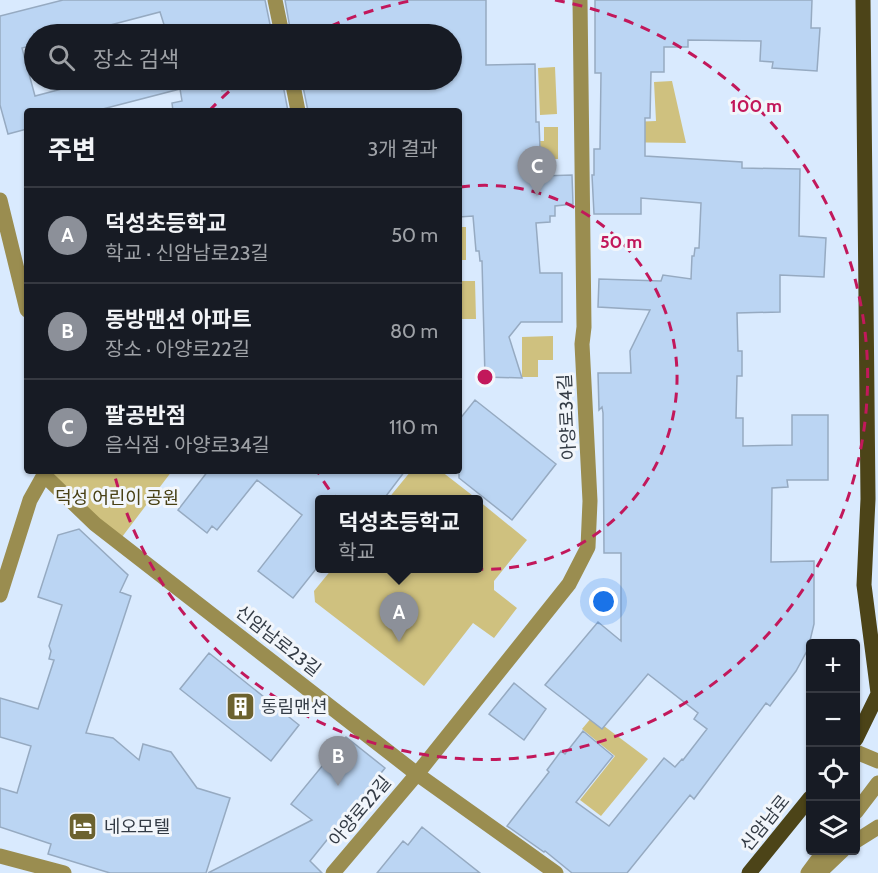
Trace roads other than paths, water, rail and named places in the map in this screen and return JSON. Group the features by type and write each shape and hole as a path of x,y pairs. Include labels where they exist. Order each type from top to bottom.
{"main road":[{"path":"860,729 878,694 864,585 868,465 863,0"},
{"name":"신암남로","path":"749,873 808,801"}],"street":[{"path":"275,0 280,24"},
{"name":"아양로34길","path":"417,774 568,584 588,547 590,501 582,344 584,317 580,0"},
{"path":"294,90 297,108"},
{"path":"0,200 24,297"},
{"path":"0,594 30,500 43,474"},
{"name":"신암남로23길","path":"45,474 95,524 417,774 556,873"},
{"path":"860,754 878,760"},
{"name":"아양로22길","path":"333,873 417,774"},
{"path":"860,806 878,783"},
{"path":"860,838 878,827"},
{"path":"808,873 821,855"},
{"path":"819,873 838,855"},
{"path":"0,856 64,873"}],"place":[{"name":"팔공반점","path":"537,196"},
{"name":"덕성초등학교","path":"399,642"},
{"name":"동림맨션","path":"240,707"},
{"name":"동방맨션 아파트","path":"338,786"},
{"name":"네오모텔","path":"83,827"}],"park label":[{"name":"덕성 어린이 공원","path":"117,498"}]}
